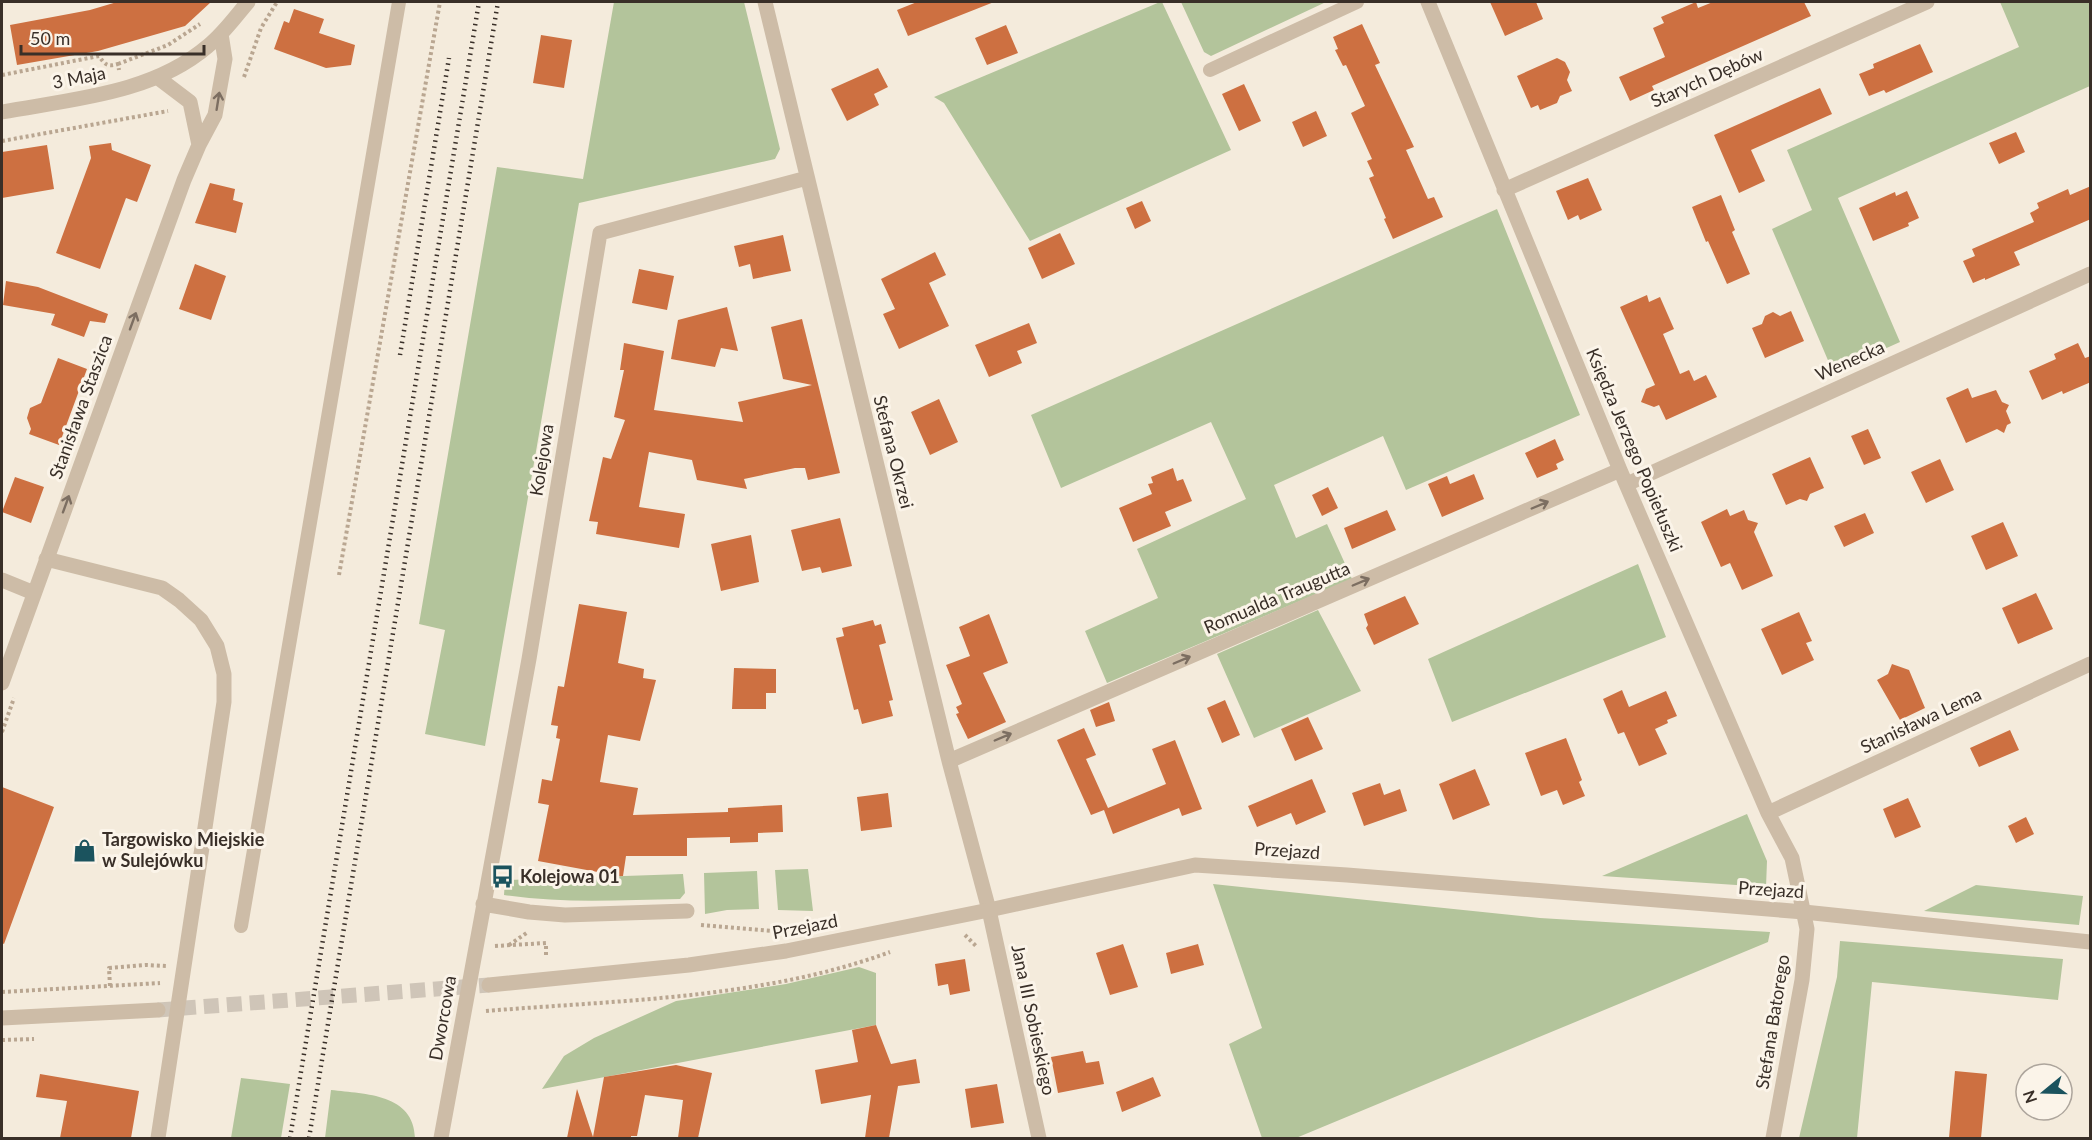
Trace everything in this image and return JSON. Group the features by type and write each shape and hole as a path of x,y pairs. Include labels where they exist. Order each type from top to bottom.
{"street":[{"path":"221,34 248,2"},
{"name":"Stefana Okrzei","path":"765,2 949,760 989,910"},
{"name":"Księdza Jerzego Popiełuszki","path":"1428,2 1623,477 1768,813 1792,858 1804,912"},
{"name":"Starych Dębów","path":"1504,190 1927,2"},
{"name":"3 Maja","path":"2,112 123,89 157,77 191,59 221,34"},
{"name":"Stanisława Staszica","path":"2,683 184,180 215,115 225,59 221,34"},
{"path":"157,77 190,102 199,145"},
{"name":"Kolejowa","path":"483,904 529,659 600,233 807,178"},
{"name":"Wenecka","path":"1623,477 2091,274"},
{"name":"Romualda Traugutta","path":"949,760 1623,477"},
{"path":"46,560 162,588 201,620 217,646 224,674 224,702 158,1138"},
{"path":"2,580 34,593"},
{"name":"Stanisława Lema","path":"1768,813 2091,664"},
{"name":"Przejazd","path":"489,985 689,965 786,951 1195,865 1804,912 2091,942"},
{"path":"483,904 529,912 565,915 687,910"},
{"name":"Dworcowa","path":"441,1138 483,904"},
{"name":"Jana III Sobieskiego","path":"989,910 1039,1138"},
{"name":"Stefana Batorego","path":"1773,1138 1802,980 1807,929 1804,912"},
{"path":"2,1018 158,1010"}],"lane":[{"path":"241,926 399,2"},
{"path":"1210,70 1357,2"}],"path":[{"path":"339,575 440,2"},
{"path":"2,75 99,56 104,64 110,66 118,64 168,45 202,23"},
{"path":"118,64 128,118"},
{"path":"2,141 164,111 175,112"},
{"path":"509,945 529,932"},
{"path":"956,935 965,936"},
{"path":"491,946 546,944 546,958"},
{"path":"486,1011 682,996 742,988 833,970 899,950"},
{"path":"110,986 109,968 168,966"},
{"path":"2,992 160,983"}],"green space":[{"path":"614,2 744,2 780,149 775,159 579,203 485,746 425,734 445,630 419,624 497,167 583,179"},
{"path":"1162,2 1231,150 1030,241 944,103 934,97"},
{"path":"1181,2 1326,2 1211,56 1204,52"},
{"path":"2000,2 2090,2 2090,86 1838,198 1900,342 1833,372 1772,229 1812,210 1787,150 2019,47"},
{"path":"1497,209 1580,415 1406,490 1383,436 1274,485 1296,538 1327,524 1352,579 1107,683 1085,631 1158,598 1137,549 1246,499 1211,422 1061,488 1031,415"},
{"path":"1638,564 1666,637 1452,722 1428,659"},
{"path":"1318,610 1361,691 1254,738 1217,654"},
{"path":"1747,814 1767,861 1766,887 1602,876"},
{"path":"808,869 813,911 778,910 775,870"},
{"path":"757,871 759,909 727,910 705,914 704,873"},
{"path":"683,874 685,893 680,899 570,900 504,895 505,880"},
{"path":"1213,884 1540,918 1770,932 1768,942 1296,1138 1262,1138 1229,1044 1262,1028"},
{"path":"1976,885 2083,896 2079,925 1924,911"},
{"path":"1840,941 2063,959 2058,1000 1872,982 1857,1138 1799,1138 1837,977"},
{"path":"859,967 876,973 876,1025 542,1089 564,1056 594,1038 676,1001 786,984"},
{"path":"241,1078 290,1084 281,1138 231,1138"},
{"path":"331,1090 373,1095 397,1105 406,1112 413,1123 415,1138 325,1138"}],"building":[{"path":"117,2 211,2 185,26 98,51 17,65 10,25 90,10"},
{"path":"917,2 994,2 908,36 897,10"},
{"path":"1490,2 1536,2 1543,19 1505,36"},
{"path":"1696,2 1698,8 1713,2 1804,2 1811,16 1652,86 1654,90 1630,101 1619,77 1665,57 1653,28 1664,23 1661,17"},
{"path":"294,9 324,19 319,33 355,45 351,65 326,68 274,49 284,21 289,23"},
{"path":"1362,24 1380,63 1375,65 1414,147 1406,150 1428,199 1434,197 1443,217 1393,239 1369,178 1374,176 1367,161 1372,159 1351,113 1365,106 1346,65 1343,66 1335,50 1338,49 1333,37"},
{"path":"1006,25 1018,53 987,65 975,38"},
{"path":"541,35 572,40 564,88 533,83"},
{"path":"1920,44 1933,72 1886,93 1884,90 1869,96 1859,74 1874,68 1873,64"},
{"path":"1557,58 1565,62 1570,72 1567,80 1572,91 1560,96 1557,103 1540,110 1538,105 1531,108 1517,76"},
{"path":"878,68 888,87 874,94 879,105 847,121 831,89"},
{"path":"1244,84 1261,121 1239,131 1222,94"},
{"path":"1820,88 1832,114 1751,150 1765,181 1739,193 1714,135"},
{"path":"1316,111 1327,136 1303,147 1292,122"},
{"path":"2016,132 2025,152 1999,164 1989,143"},
{"path":"111,143 112,150 151,165 137,202 126,198 100,269 56,253 91,158 89,146"},
{"path":"47,145 54,189 2,198 2,152"},
{"path":"1588,178 1602,210 1580,220 1578,215 1568,220 1556,191"},
{"path":"210,183 235,189 233,200 243,203 236,233 195,223"},
{"path":"2091,186 2091,219 2014,252 2020,265 1973,283 1963,261 1975,256 1972,249 2034,222 2030,213 2039,208 2037,203 2068,189 2070,195"},
{"path":"1907,191 1919,218 1908,223 1909,226 1873,241 1859,208 1895,192 1896,196"},
{"path":"1721,195 1735,230 1732,232 1750,274 1727,284 1692,207"},
{"path":"1142,201 1151,221 1135,229 1126,208"},
{"path":"1060,233 1075,264 1042,279 1028,248"},
{"path":"783,235 791,271 753,279 750,264 739,267 734,246"},
{"path":"935,252 946,275 929,283 949,326 899,349 883,314 895,309 881,279"},
{"path":"195,264 226,276 211,320 179,309"},
{"path":"639,269 674,276 667,310 632,303"},
{"path":"6,281 38,287 108,314 105,323 90,321 84,337 51,325 55,314 3,305"},
{"path":"1647,295 1649,302 1660,297 1674,329 1663,334 1680,374 1689,370 1694,381 1706,375 1717,397 1666,420 1659,405 1654,407 1641,402 1646,389 1655,385 1620,307"},
{"path":"727,307 738,351 721,348 715,367 671,359 678,320"},
{"path":"1791,311 1804,341 1765,358 1752,328 1762,324 1765,316 1773,312 1780,316"},
{"path":"802,319 840,473 808,480 805,468 795,468 744,479 747,489 697,480 692,460 649,452 639,507 685,514 679,548 596,534 598,522 589,521 603,457 611,459 625,420 614,417 624,370 620,370 624,343 664,351 654,410 743,422 738,402 812,385 783,379 771,327"},
{"path":"1029,323 1037,343 1017,351 1022,363 989,377 975,345"},
{"path":"2078,343 2085,358 2091,356 2091,382 2042,400 2029,371 2056,359 2054,354"},
{"path":"58,358 87,369 59,445 29,434 31,429 27,418 30,408 41,403"},
{"path":"1968,388 1972,398 1996,390 2002,402 2009,405 2006,411 2011,423 2007,425 2004,433 1997,429 1966,443 1946,398"},
{"path":"939,399 958,442 930,455 911,412"},
{"path":"1868,429 1881,458 1864,465 1851,436"},
{"path":"1555,439 1564,460 1556,464 1558,469 1537,478 1525,453"},
{"path":"1810,457 1824,488 1810,494 1807,501 1800,499 1786,505 1772,474"},
{"path":"1940,459 1954,490 1926,503 1911,472"},
{"path":"1173,468 1177,481 1183,479 1192,501 1165,512 1171,526 1133,542 1119,508 1152,494 1148,484 1153,483 1151,477"},
{"path":"1474,474 1484,499 1442,517 1428,484 1447,476 1450,484"},
{"path":"15,477 44,487 31,523 2,512"},
{"path":"1328,487 1338,508 1322,516 1312,495"},
{"path":"1727,509 1730,516 1744,510 1748,520 1758,523 1754,532 1773,576 1742,590 1730,563 1721,567 1701,522"},
{"path":"1387,510 1396,530 1352,549 1344,528"},
{"path":"1865,513 1874,533 1844,547 1834,526"},
{"path":"840,518 852,566 822,573 820,567 802,571 791,530"},
{"path":"2003,522 2018,556 1986,570 1971,536"},
{"path":"751,535 759,582 721,591 711,544"},
{"path":"2036,593 2053,629 2018,644 2002,608"},
{"path":"1405,596 1419,624 1374,645 1366,628 1368,625 1364,614"},
{"path":"579,604 627,612 618,663 644,669 643,678 656,680 640,741 608,735 600,782 638,788 633,815 728,812 728,808 782,805 783,832 758,833 758,842 730,843 730,837 687,838 687,856 626,856 623,876 602,877 603,873 538,861 549,805 538,803 542,779 552,781 560,739 556,738 558,726 551,725 558,686 564,687"},
{"path":"1799,612 1812,641 1806,643 1814,660 1782,675 1761,629"},
{"path":"989,614 1008,663 983,673 1006,722 968,739 956,714 959,713 956,707 962,704 946,665 970,656 959,627"},
{"path":"873,620 875,626 881,624 886,643 879,645 893,700 889,701 893,716 862,724 858,709 854,710 836,638 844,636 842,628"},
{"path":"1892,664 1909,670 1925,708 1900,720 1877,680 1888,674"},
{"path":"734,668 776,669 776,693 766,693 766,709 732,709"},
{"path":"1622,690 1629,707 1666,691 1677,716 1655,729 1667,754 1639,766 1624,732 1618,734 1603,699"},
{"path":"1225,700 1240,735 1222,743 1207,708"},
{"path":"1109,702 1115,721 1096,727 1090,710"},
{"path":"1308,717 1323,749 1295,761 1281,729"},
{"path":"1084,728 1096,755 1086,759 1108,808 1166,784 1152,749 1175,740 1202,809 1182,816 1179,808 1113,834 1104,810 1091,815 1057,740"},
{"path":"2010,730 2019,750 1979,767 1970,748"},
{"path":"1566,738 1582,780 1579,782 1585,796 1563,805 1557,790 1541,796 1525,753"},
{"path":"1475,769 1490,805 1453,820 1439,784"},
{"path":"1312,779 1326,812 1296,825 1291,813 1257,827 1248,806"},
{"path":"1380,783 1384,795 1400,789 1407,811 1364,826 1352,793"},
{"path":"2,787 54,807 4,944 2,943"},
{"path":"888,793 892,827 861,831 857,797"},
{"path":"1908,798 1921,827 1895,838 1883,809"},
{"path":"2026,817 2034,834 2016,843 2008,826"},
{"path":"1123,944 1138,987 1110,995 1096,953"},
{"path":"1198,944 1204,965 1171,974 1166,953"},
{"path":"965,959 970,991 950,995 948,984 938,986 935,964"},
{"path":"876,1025 891,1064 916,1059 920,1083 898,1086 889,1138 865,1138 871,1095 821,1104 815,1070 858,1062 852,1030"},
{"path":"1083,1051 1086,1063 1099,1061 1104,1084 1058,1093 1051,1057"},
{"path":"676,1065 712,1073 698,1138 678,1138 683,1100 645,1095 637,1136 631,1136 631,1138 567,1138 577,1089 593,1137 604,1077"},
{"path":"1955,1071 1987,1074 1981,1138 1949,1138"},
{"path":"40,1074 139,1091 131,1138 60,1138 67,1101 36,1097"},
{"path":"1153,1077 1161,1096 1122,1112 1116,1092"},
{"path":"997,1084 1004,1123 971,1128 965,1089"}],"tunnel":[{"path":"158,1010 489,985"}],"railway":[{"path":"290,1138 479,2"},
{"path":"309,1138 498,2"},
{"path":"400,355 449,58"}],"place":[{"name":"Targowisko Miejskie w Sulejówku","path":"84,850"},
{"name":"Kolejowa 01","path":"502,877"}]}
